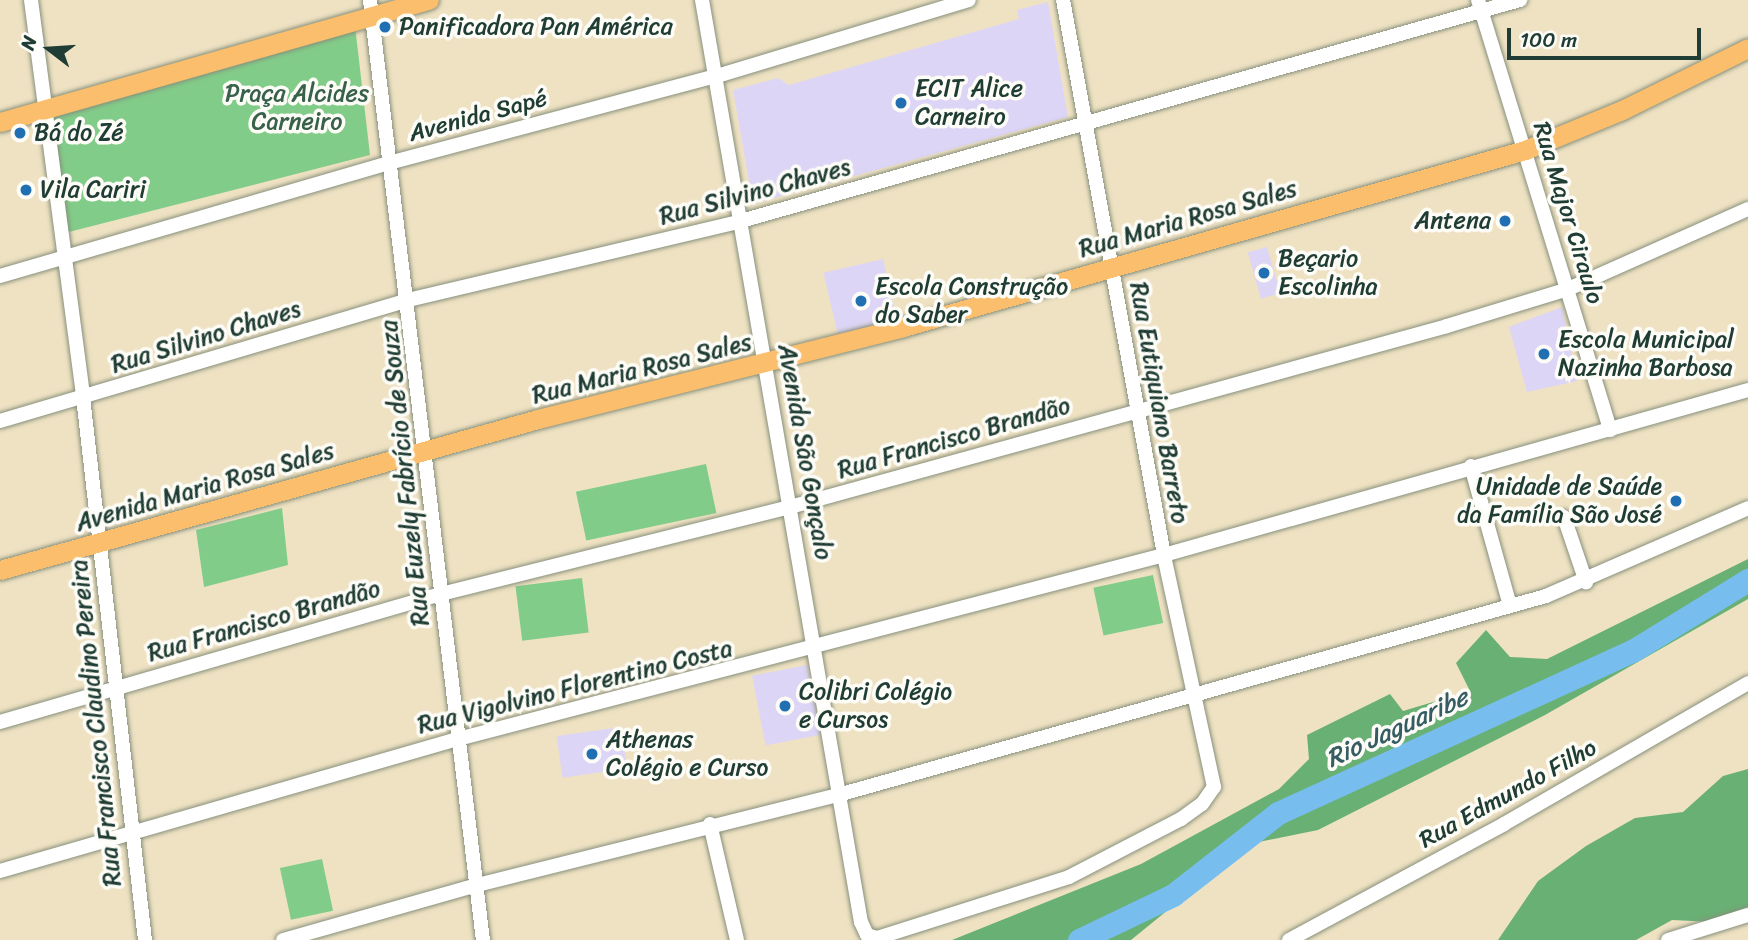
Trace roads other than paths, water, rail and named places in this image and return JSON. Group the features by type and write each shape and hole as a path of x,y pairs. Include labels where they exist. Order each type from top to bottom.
{"main road":[{"path":"0,122 371,7 429,0"},
{"name":"Rua Maria Rosa Sales","path":"424,452 538,419 767,364 1525,150 1622,110 1748,48"},
{"name":"Avenida Maria Rosa Sales","path":"0,570 424,452"}],"street":[{"name":"Rua Francisco Claudino Pereira","path":"30,0 83,397 130,832 145,940"},
{"name":"Avenida São Gonçalo","path":"702,0 860,912"},
{"name":"Avenida Sapé","path":"0,276 389,163 717,76 969,0"},
{"name":"Rua Eutiquiano Barreto","path":"860,912 867,935 884,937 1069,877 1194,811 1212,793 1212,770 1192,694 1164,555 1063,0"},
{"name":"Rua Silvino Chaves","path":"0,421 408,300 741,221 1085,126 1480,5 1520,0"},
{"name":"Rua Major Ciraulo","path":"1480,5 1610,430"},
{"name":"Rua Euzely Fabrício de Souza","path":"371,7 483,940"},
{"name":"Rua Francisco Brandão","path":"0,722 441,594 790,507 1568,289 1748,209"},
{"path":"1510,606 1471,466 1748,390"},
{"name":"Rua Vigolvino Florentino Costa","path":"0,871 458,739 815,649 1164,555 1471,466"},
{"path":"282,940 710,824 838,795 1510,606 1586,582 1748,508"},
{"path":"1564,517 1586,582"},
{"name":"Rua Edmundo Filho","path":"1289,940 1504,824 1748,683"},
{"path":"710,824 737,940"},
{"path":"1668,940 1688,937 1748,915"}],"waterway":[{"name":"Rio Jaguaribe","path":"1079,940 1173,895 1278,813 1634,650 1748,580"}],"place":[{"name":"Panificadora Pan América","path":"385,27"},
{"name":"ECIT Alice Carneiro","path":"901,103"},
{"name":"Bá do Zé","path":"20,133"},
{"name":"Vila Cariri","path":"26,190"},
{"name":"Antena","path":"1505,221"},
{"name":"Beçario Escolinha","path":"1264,273"},
{"name":"Escola Construção do Saber","path":"861,301"},
{"name":"Escola Municipal Nazinha Barbosa","path":"1544,354"},
{"name":"Unidade de Saúde da Família São José","path":"1676,501"},
{"name":"Colibri Colégio e Cursos","path":"785,706"},
{"name":"Athenas Colégio e Curso","path":"592,754"}],"park label":[{"name":"Praça Alcides Carneiro","path":"297,108"}]}
